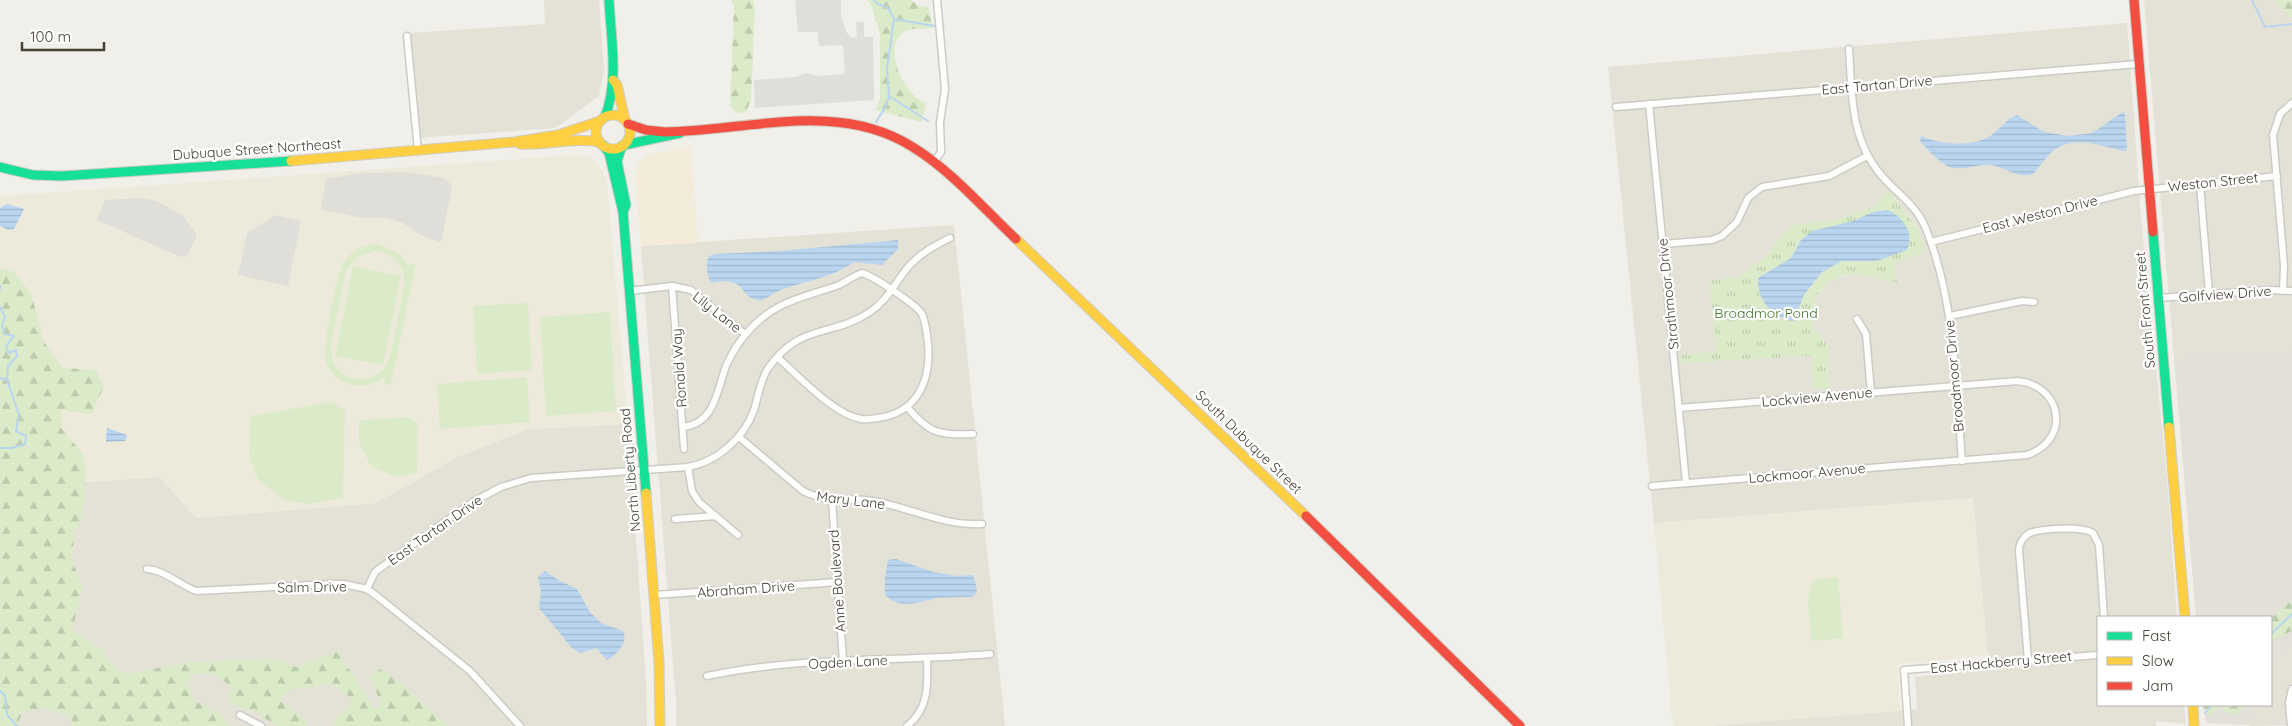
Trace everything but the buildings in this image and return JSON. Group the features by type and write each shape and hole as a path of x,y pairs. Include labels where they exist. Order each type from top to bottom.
{"main road":[{"path":"609,0 613,80 610,106 596,134 602,144 612,149 683,132"},
{"name":"South Front Street","path":"2134,0 2185,616"},
{"path":"613,80 617,85 630,135 623,146"},
{"path":"602,119 615,115 648,132 683,132 818,122 846,122 873,128 896,136 934,162"},
{"name":"Dubuque Street Northeast","path":"0,167 33,175 62,176 418,151 517,143 578,129 602,119"},
{"name":"Dubuque Street Northeast","path":"517,143 544,145 584,138 602,144"},
{"name":"North Liberty Road","path":"602,144 608,153 623,212 659,662 660,726"},
{"name":"North Liberty Road","path":"623,146 618,161 626,205 623,212"},
{"name":"South Dubuque Street","path":"934,162 1286,496 1520,726"},
{"path":"2192,706 2194,726"}],"street":[{"path":"934,162 941,152 940,122 945,89 937,0"},
{"path":"407,36 418,151"},
{"name":"Broadmoor Drive","path":"1849,49 1856,128 1867,156 1882,177 1912,204 1923,222 1931,242 1950,316 1962,461"},
{"name":"East Tartan Drive","path":"1616,107 2139,64"},
{"path":"2283,291 2274,128 2280,114 2292,103"},
{"name":"Strathmoor Drive","path":"1649,104 1686,483"},
{"path":"1663,244 1712,240 1722,236 1731,230 1737,222 1748,198 1762,187 1829,176 1867,156"},
{"name":"Weston Street","path":"2149,189 2277,176"},
{"path":"2200,184 2209,294"},
{"name":"East Weston Drive","path":"1931,242 2121,194 2149,189"},
{"name":"East Tartan Drive","path":"367,589 375,572 473,502 501,487 532,478 688,467 709,461 739,437 753,411 763,379 788,346 801,338 851,321 870,312 892,291 909,267 920,256 950,238"},
{"path":"683,427 696,424 713,408 726,366 745,334 765,316 788,301 842,284 853,276 862,273 870,275 918,307 926,327 930,362 928,376 923,388 907,407 891,415 874,419 846,414 826,400 778,358"},
{"name":"Lily Lane","path":"629,290 672,286 691,290 745,334"},
{"name":"Ronald Way","path":"672,286 684,449"},
{"name":"Golfview Drive","path":"2158,298 2209,294 2292,292"},
{"path":"1950,316 2022,300 2034,302"},
{"path":"1857,319 1866,334 1871,393"},
{"name":"Lockview Avenue","path":"1679,408 2026,382 2043,391 2054,406 2056,415 2053,435 2038,451 2027,455 1962,461"},
{"path":"907,407 932,432 950,435 973,434"},
{"name":"Mary Lane","path":"739,437 803,491 821,499 860,499 878,502 950,523 982,524"},
{"name":"Lockmoor Avenue","path":"1652,486 1962,461"},
{"path":"688,467 692,492 699,502 738,535"},
{"name":"Anne Boulevard","path":"832,500 843,661"},
{"path":"675,519 716,516"},
{"path":"2028,660 2019,551 2022,541 2028,534 2081,528 2093,533 2099,545 2104,616"},
{"name":"Salm Drive","path":"146,569 157,570 179,585 196,591 331,584 344,584 367,589 470,671 520,726"},
{"name":"Abraham Drive","path":"654,595 838,582"},
{"name":"Ogden Lane","path":"708,676 733,671 843,661 927,659 990,654"},
{"name":"East Hackberry Street","path":"1908,726 1904,670 2097,655"},
{"path":"907,726 924,704 928,685 927,659"},
{"path":"2291,726 2289,702 2292,689"},
{"path":"240,715 261,726"}],"shaded area":[{"path":"544,0 599,0 604,70 599,96 555,128 419,138 410,33 545,24"},
{"path":"795,0 841,0 841,17 848,35 852,38 857,37 856,22 864,22 864,37 873,37 874,100 755,108 754,80 797,77 806,73 819,76 845,74 843,45 819,46 818,32 798,32"},
{"path":"2144,0 2292,0 2292,351 2174,358"},
{"path":"2127,23 2142,229 2167,479 2177,616 2097,616 2097,706 2184,706 2186,724 2156,721 2156,726 1706,726 1917,709 1915,677 1989,669 1973,498 1654,523 1608,67","holes":["1889,191 1918,228 1893,263 1897,282 1857,272 1829,281 1815,300 1812,326 1828,347 1812,356 1682,363 1681,355 1716,353 1709,280 1736,278 1765,257 1784,233 1794,225 1835,220 1875,206"]},
{"path":"691,146 698,243 641,246 635,174 638,164 647,155"},
{"path":"580,155 592,158 601,168 607,183 628,424 529,429 457,457 376,503 196,518 160,477 0,488 0,196"},
{"path":"406,172 445,178 452,186 441,242 422,236 403,223 386,218 362,218 321,210 326,179 361,173"},
{"path":"141,198 157,201 183,216 197,235 187,256 181,257 97,220 105,200"},
{"path":"275,215 301,221 288,286 238,275 247,234"},
{"path":"954,225 1005,726 676,726 676,703 641,246"},
{"path":"2292,351 2292,642 2272,664 2272,616 2196,616 2174,358"},
{"path":"628,424 646,681 647,726 3,726 0,665 0,488 160,477 196,518 376,503 457,457 529,429"},
{"path":"1973,498 1988,656 1897,664 1900,711 1706,726 1673,726 1654,523"},
{"path":"2292,642 2292,725 2249,726 2255,706 2272,706 2272,664"},
{"path":"2204,706 2255,706 2249,725 2206,723"}],"green space":[{"path":"731,0 753,0 755,8 751,100 746,112 736,113 730,106 734,5"},
{"path":"866,0 911,0 921,7 928,6 933,28 911,29 903,32 896,43 894,52 905,83 918,99 926,103 922,122 875,110 880,99 880,34 870,2"},
{"path":"2276,0 2292,0 2292,18 2276,2"},
{"name":"Broadmor Pond","path":"1889,191 1918,229 1926,252 1893,263 1897,283 1852,274 1832,280 1823,288 1815,302 1812,325 1828,347 1830,388 1813,389 1811,356 1682,363 1680,355 1716,352 1709,280 1736,278 1765,257 1784,233 1794,225 1835,220 1875,206"},
{"path":"377,244 400,254 408,265 416,264 391,385 384,384 385,377 369,384 351,384 336,377 326,361 328,325 335,291 347,258 364,246","holes":["375,251 381,252 397,262 404,278 394,338 389,358 383,370 368,378 356,379 338,370 333,359 331,345 346,271 357,257"]},
{"path":"353,266 401,276 383,365 335,356"},
{"path":"0,269 13,271 31,293 44,342 63,368 96,370 104,387 91,414 61,410 61,428 83,454 86,473 83,512 74,536 72,561 83,586 72,631 103,649 112,664 127,674 190,662 275,658 295,667 337,651 375,709 381,704 370,676 382,668 449,726 332,726 340,713 350,707 348,695 331,683 288,691 279,700 305,719 307,726 277,726 254,711 231,704 227,694 234,688 212,673 190,674 189,688 193,700 218,712 232,726 72,726 71,717 45,708 23,711 19,721 21,726 0,726"},
{"path":"528,303 532,370 477,374 473,306"},
{"path":"610,312 616,411 546,416 540,317"},
{"path":"527,377 530,422 440,429 437,384"},
{"path":"331,402 345,410 343,498 309,504 284,500 258,480 249,454 250,416"},
{"path":"407,417 418,423 417,473 397,477 371,466 359,443 359,420"},
{"path":"1838,577 1843,638 1812,641 1809,618 1809,591 1811,585 1820,579"},
{"path":"2292,600 2292,631 2272,641 2272,617"},
{"path":"0,665 3,726 0,726"},
{"path":"2204,706 2220,706 2210,716 2203,708"},
{"path":"2220,706 2245,706 2236,714 2229,714"}],"water":[{"path":"2123,112 2125,114 2127,149 2125,151 2081,142 2063,145 2048,155 2033,174 2027,175 2017,174 1992,165 1953,168 1939,161 1920,141 1921,136 1958,144 1977,141 1993,134 2007,121 2017,115 2044,132 2068,136 2092,133"},
{"path":"7,204 24,209 14,229 8,230 0,226 0,208"},
{"path":"1887,210 1898,217 1906,226 1910,238 1907,250 1877,261 1842,261 1822,272 1804,295 1794,321 1779,316 1767,307 1760,293 1758,278 1791,258 1801,240 1812,231 1853,221 1873,212"},
{"path":"898,240 898,249 882,265 854,262 836,272 786,288 761,300 747,295 740,287 731,282 711,283 708,273 707,262 709,256 716,254 781,251"},
{"path":"107,428 127,435 125,441 106,442"},
{"path":"896,559 933,572 957,576 973,575 977,590 975,595 971,597 938,598 911,604 898,603 891,600 885,595 885,577 888,560"},
{"path":"545,571 577,589 590,612 601,623 623,631 623,644 614,655 607,660 596,648 580,653 572,648 539,608 541,591 538,577"}],"waterway":[{"path":"874,0 888,8 894,19 887,69 889,96 886,106 876,122"},
{"path":"2252,0 2265,27 2292,24"},
{"path":"894,19 935,26"},
{"path":"889,96 928,121"},
{"path":"0,307 5,317 2,326 5,334 14,336 6,346 9,353 16,350 17,356 8,366 7,380"},
{"path":"0,378 7,380 19,415 16,431 26,436 25,444 12,448 0,448"},
{"path":"2272,633 2292,614"},
{"path":"0,691 5,696 7,715 17,726"},
{"path":"2205,713 2210,706"}],"traffic: fast":[{"path":"605,117 612,89 613,74 609,0"},
{"path":"624,145 680,133"},
{"path":"603,145 609,153 623,212 646,493"},
{"path":"622,146 617,161 626,205 623,212"},
{"path":"0,167 33,175 62,176 291,161"},
{"path":"2153,232 2169,427"}],"traffic: slow":[{"path":"613,80 617,85 625,120"},
{"path":"613,115 625,120 630,132 625,144 613,149 601,144 596,132 601,120 613,115"},
{"path":"291,161 514,142 558,135 600,121"},
{"path":"520,144 580,140 600,142"},
{"path":"1016,239 1306,516"},
{"path":"2169,427 2185,616"},
{"path":"646,493 659,662 660,726"},
{"path":"2193,706 2194,726"}],"traffic: jam":[{"path":"2134,0 2153,232"},
{"path":"628,124 646,130 665,132 791,121 822,121 853,124 883,132 911,146 940,166 1016,239"},
{"path":"1306,516 1520,726"}]}
